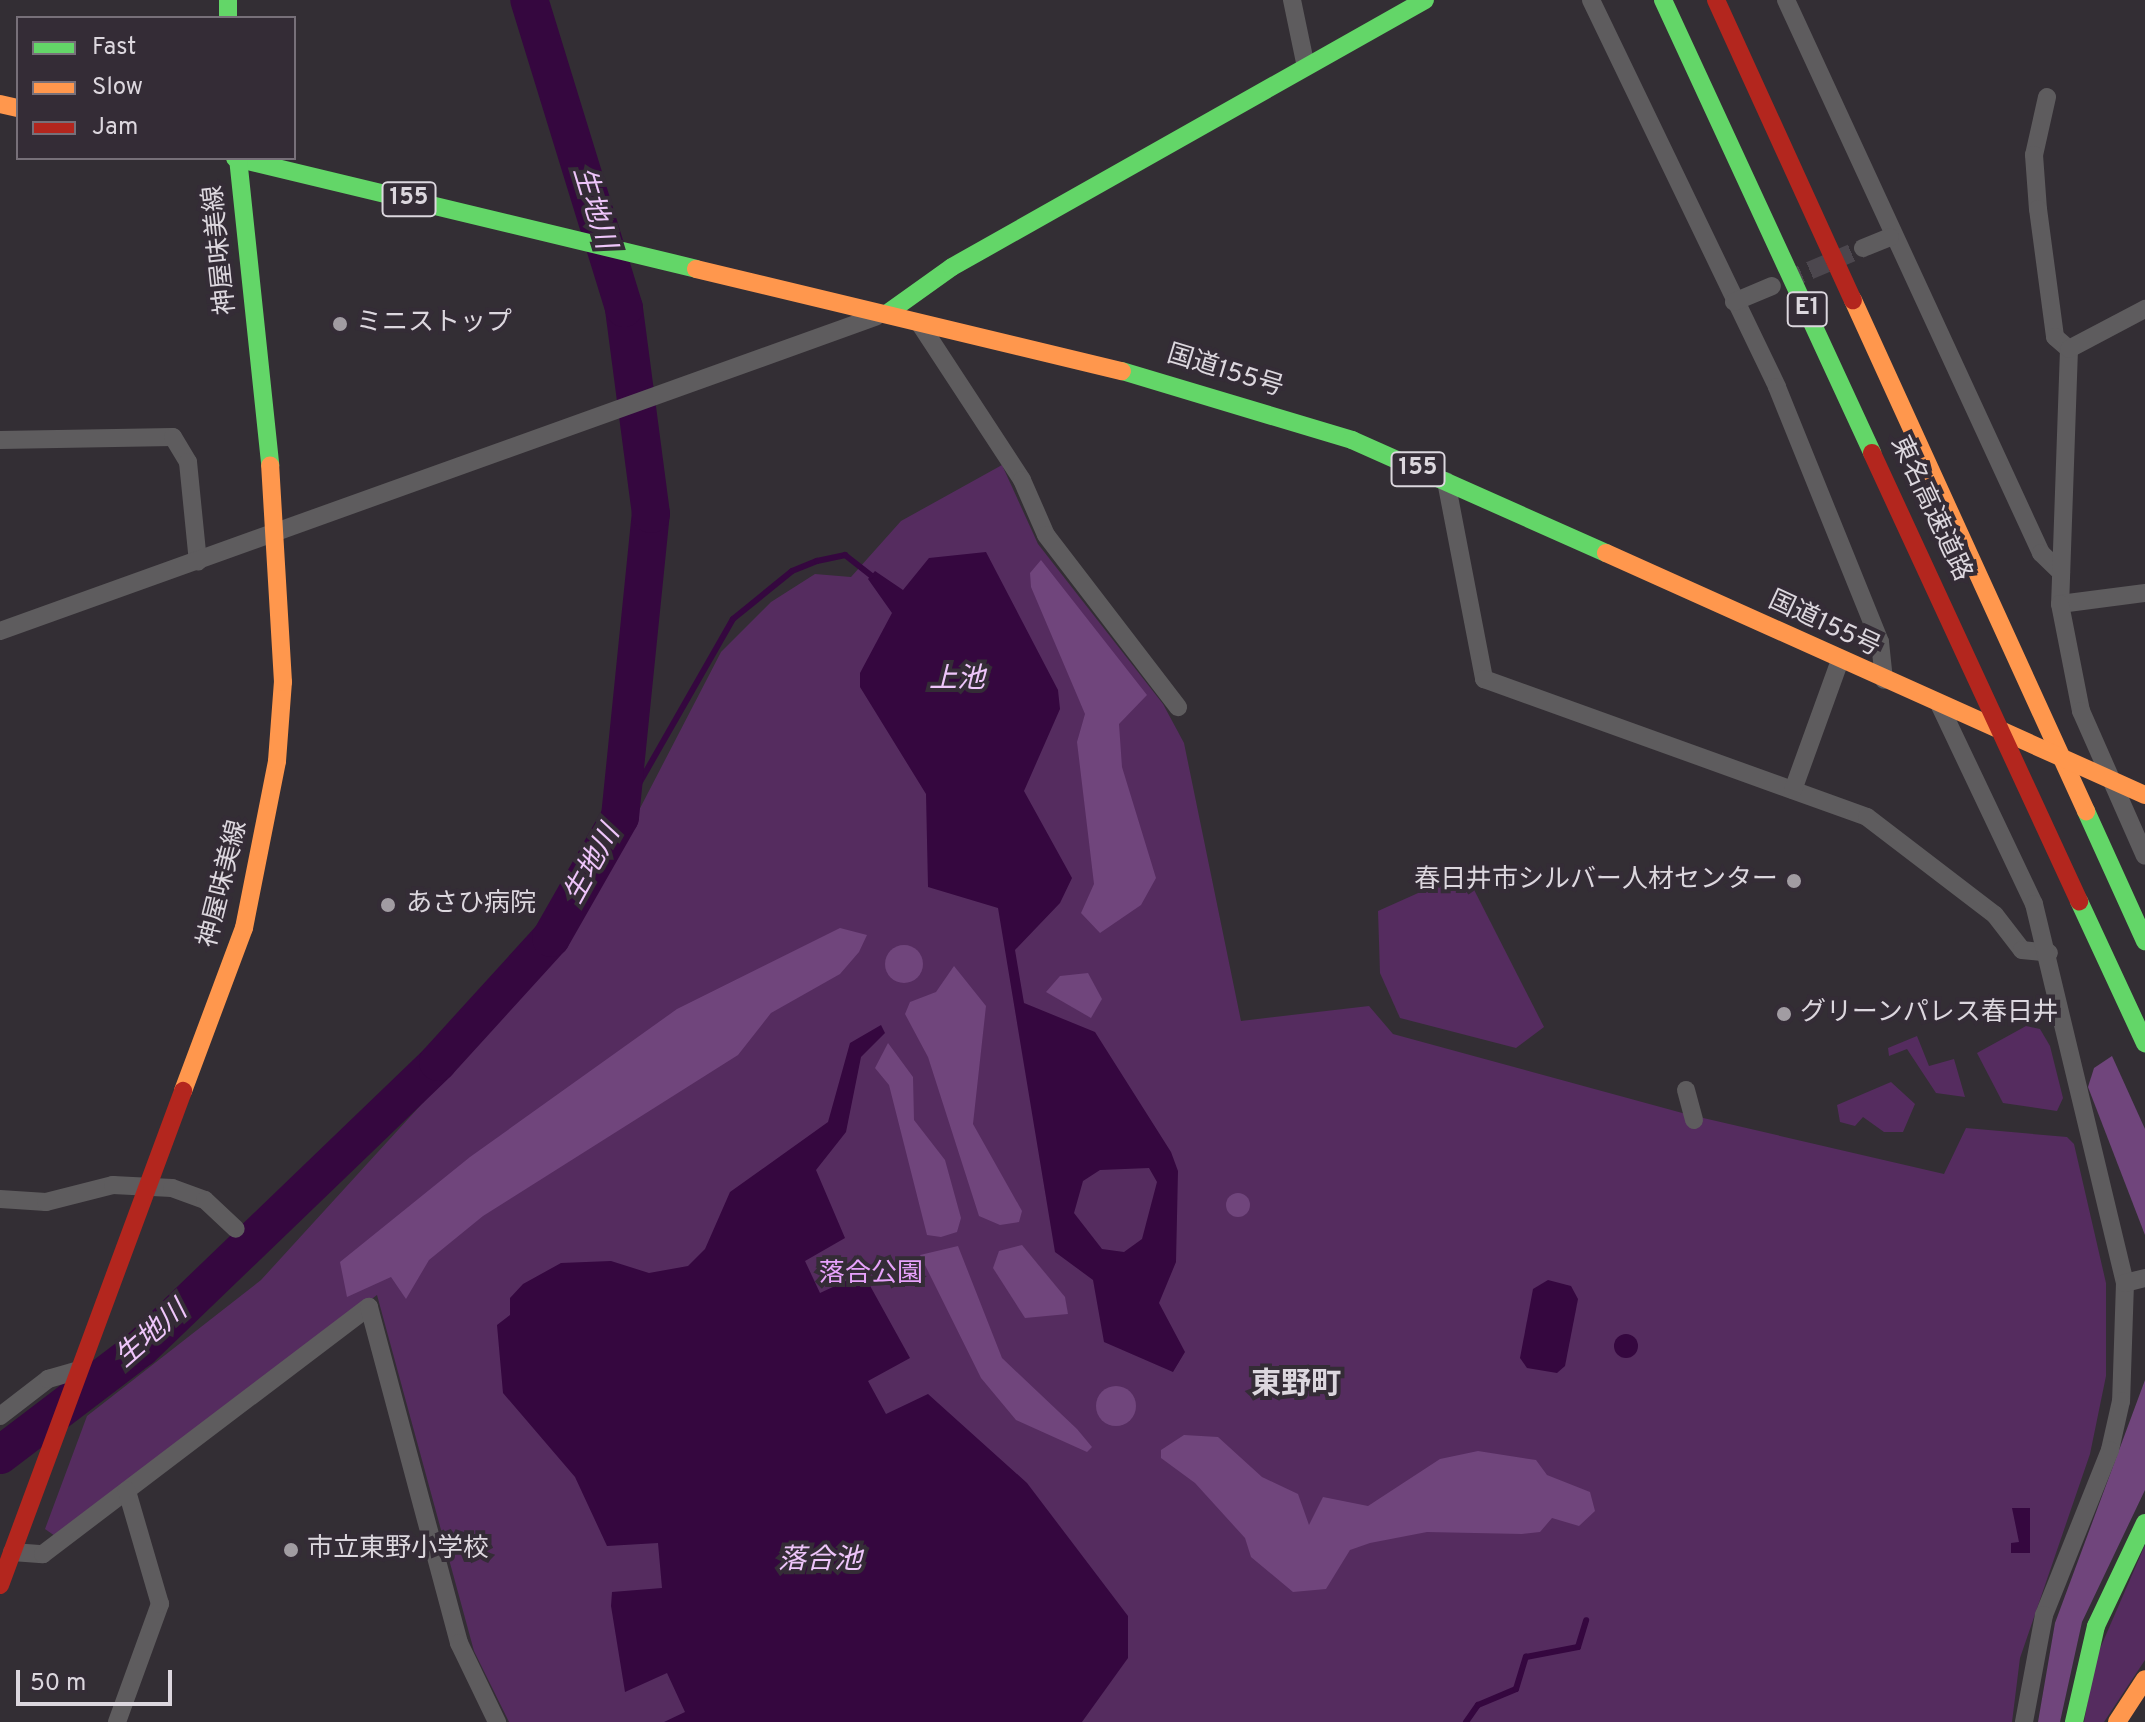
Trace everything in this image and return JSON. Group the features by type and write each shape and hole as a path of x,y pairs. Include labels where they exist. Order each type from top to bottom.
{"main road":[{"path":"889,312 952,267 1425,0"},
{"name":"東名高速道路","path":"1663,0 1952,617 2145,1043"},
{"name":"東名高速道路","path":"1716,0 2145,941"},
{"name":"神屋味美線","path":"0,1585 76,1371 244,928 264,842 283,682 277,535 237,160"},
{"name":"国道155号","path":"245,160 889,312 1210,392 1446,481 2106,781 2145,795"},
{"path":"1984,589 2145,897"},
{"path":"2074,1722 2096,1626 2145,1523"},
{"path":"2117,1722 2145,1679"}],"street":[{"path":"1292,0 1306,67"},
{"path":"1591,0 1777,387 1875,628 1884,680"},
{"path":"1786,0 1890,237 2041,553 2061,572"},
{"path":"2047,97 2034,155 2037,195 2055,337 2069,349"},
{"path":"1863,248 1890,237"},
{"path":"1734,302 1772,286"},
{"path":"2069,349 2145,309"},
{"path":"0,631 277,535 889,312"},
{"path":"916,319 1022,480 1046,535 1178,707"},
{"path":"2069,349 2060,604 2081,711 2106,781 2145,856"},
{"path":"0,440 173,437 188,462 198,562"},
{"path":"1446,481 1484,679 1867,817 1995,915 2022,950 2049,953"},
{"path":"2060,604 2145,593"},
{"path":"1793,790 1840,660"},
{"path":"1940,706 2034,904 2049,953 2125,1283 2119,1413 2044,1615 2024,1722"},
{"path":"1686,1090 1694,1120"},
{"path":"0,1199 46,1202 113,1185 145,1186 205,1200 236,1229"},
{"path":"2125,1283 2145,1278"},
{"path":"12,1552 43,1554 369,1307 459,1643 497,1722"},
{"path":"0,1416 48,1379 76,1371"},
{"path":"117,1722 160,1604 127,1491"}],"green space":[{"name":"落合公園","path":"1002,465 1038,544 1163,704 1184,743 1241,1021 1369,1006 1393,1034 1686,1114 1944,1174 1966,1128 2067,1137 2074,1144 2106,1283 2106,1376 2090,1454 2020,1658 2012,1722 509,1722 474,1651 377,1295 55,1536 45,1529 87,1416 261,1280 525,991 608,870 721,652 771,602 815,574 851,577 901,521"},
{"path":"1465,872 1544,1027 1516,1048 1400,1018 1380,973 1378,911"},
{"path":"2026,1026 2040,1029 2050,1046 2063,1098 2057,1111 2003,1103 1977,1053"},
{"path":"1917,1036 1929,1066 1954,1059 1965,1097 1936,1093 1907,1049 1889,1056 1888,1048"},
{"path":"1891,1082 1915,1104 1903,1132 1884,1132 1863,1117 1855,1126 1840,1122 1837,1105"},
{"path":"2145,1545 2145,1660 2104,1722 2084,1722 2095,1660"}],"shaded area":[{"path":"1041,560 1147,695 1119,724 1122,767 1156,878 1141,905 1100,933 1081,913 1094,884 1077,742 1085,714 1031,587 1030,573"},
{"path":"840,928 867,935 859,952 840,974 771,1013 738,1055 483,1216 429,1260 406,1299 391,1277 347,1297 340,1262 470,1157 677,1009"},
{"path":"904,945 917,951 923,964 917,977 904,983 891,977 885,964 891,951"},
{"path":"954,966 986,1006 973,1124 1022,1211 1019,1222 1000,1225 979,1216 928,1057 905,1014 910,1002 936,992"},
{"path":"1088,973 1102,999 1091,1018 1046,992 1060,976"},
{"path":"888,1043 913,1077 914,1120 945,1160 961,1218 957,1232 941,1237 927,1235 889,1085 875,1068"},
{"path":"2112,1056 2145,1129 2145,1235 2088,1087 2094,1068"},
{"path":"1238,1193 1247,1196 1250,1205 1247,1214 1238,1217 1229,1214 1226,1205 1229,1196"},
{"path":"1022,1245 1065,1297 1068,1314 1025,1318 993,1268 999,1251"},
{"path":"958,1246 1002,1358 1077,1429 1092,1447 1087,1452 1016,1420 981,1378 920,1255"},
{"path":"2145,1380 2145,1490 2082,1622 2060,1722 2038,1722 2055,1623"},
{"path":"1116,1386 1130,1392 1136,1406 1130,1420 1116,1426 1102,1420 1096,1406 1102,1392"},
{"path":"1184,1435 1218,1437 1262,1477 1298,1494 1309,1525 1323,1497 1368,1506 1440,1459 1478,1451 1536,1460 1547,1475 1590,1492 1595,1511 1579,1526 1552,1518 1540,1532 1427,1532 1370,1543 1350,1550 1326,1589 1293,1592 1251,1557 1245,1538 1195,1483 1161,1458 1161,1450"}],"water":[{"name":"上池","path":"986,552 1058,690 1060,709 1024,791 1072,878 1060,903 1015,950 1024,1003 1095,1032 1171,1152 1178,1171 1176,1262 1159,1303 1185,1352 1173,1372 1104,1342 1093,1280 1055,1252 998,908 928,887 926,794 860,687 860,673 892,613 868,579 875,571 903,590 929,558","holes":["1149,1168 1157,1182 1142,1239 1124,1252 1102,1249 1074,1213 1083,1181 1100,1170"]},
{"name":"落合池","path":"881,1025 885,1033 861,1057 846,1132 816,1170 845,1238 805,1261 820,1293 863,1273 910,1358 868,1381 886,1414 928,1394 1027,1483 1128,1616 1128,1658 1082,1722 664,1722 685,1712 667,1673 625,1692 611,1606 612,1592 662,1588 658,1543 607,1546 575,1477 503,1393 497,1325 510,1315 510,1298 523,1284 561,1263 611,1261 649,1273 688,1266 705,1249 730,1192 828,1122 850,1043"},
{"path":"1548,1280 1571,1286 1578,1299 1565,1366 1557,1373 1527,1368 1520,1358 1533,1289"},
{"path":"1626,1334 1635,1337 1638,1346 1635,1355 1626,1358 1617,1355 1614,1346 1617,1337"},
{"path":"2012,1508 2030,1508 2030,1553 2011,1553 2011,1543 2019,1542"}],"waterway":[{"name":"生地川","path":"0,1455 141,1348 438,1062 551,938 620,817 651,514 624,308 529,0"},
{"path":"620,817 733,619 792,571 817,561 845,555 871,575"},
{"path":"1466,1722 1478,1705 1516,1689 1526,1657 1578,1647 1586,1620"}],"tunnel":[{"path":"1785,281 1863,248"}],"traffic: fast":[{"path":"228,0 228,16"},
{"path":"889,312 952,267 1425,0"},
{"path":"1663,0 1872,453"},
{"path":"238,160 270,465"},
{"path":"243,160 696,269"},
{"path":"1122,371 1352,440 1606,553"},
{"path":"2086,811 2145,941"},
{"path":"2079,901 2145,1043"},
{"path":"2074,1722 2096,1626 2145,1523"}],"traffic: slow":[{"path":"0,104 16,108"},
{"path":"696,269 1122,371"},
{"path":"1853,300 2086,811"},
{"path":"183,1091 244,928 277,761 283,682 270,465"},
{"path":"1606,553 2145,795"},
{"path":"2117,1722 2145,1679"}],"traffic: jam":[{"path":"1716,0 1853,300"},
{"path":"1872,453 2079,901"},
{"path":"0,1585 183,1091"}],"place":[{"name":"ミニストップ","path":"340,324"},
{"name":"春日井市シルバー人材センター","path":"1794,881"},
{"name":"あさひ病院","path":"388,905"},
{"name":"グリーンパレス春日井","path":"1784,1014"},
{"name":"市立東野小学校","path":"291,1550"}],"district":[{"name":"東野町","path":"1296,1386"}]}
